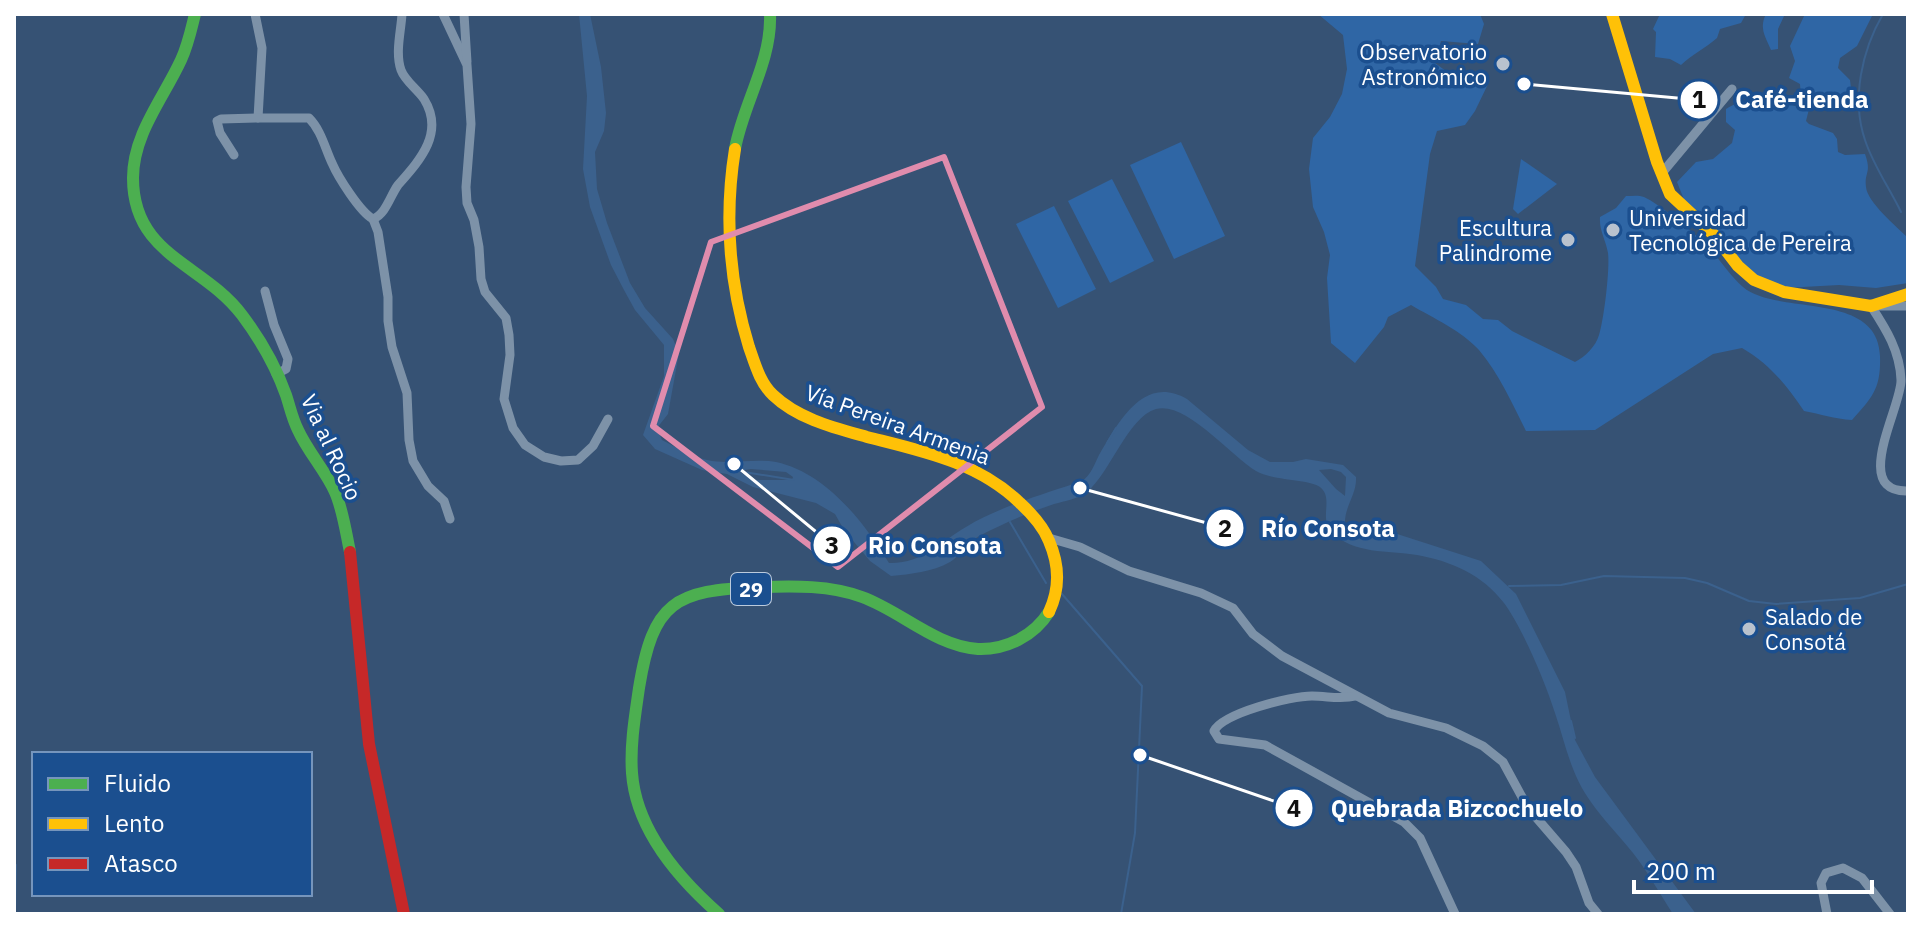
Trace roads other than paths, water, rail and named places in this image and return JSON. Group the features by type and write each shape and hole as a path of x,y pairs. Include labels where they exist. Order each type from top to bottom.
{"main road":[{"name":"Vía Pereira Armenia","path":"770,14 768,46 733,155 728,233 730,268 740,317 765,385 775,397 818,422 959,463 999,483 1035,517 1049,538"},
{"path":"1612,14 1670,194 1714,235 1738,266 1754,280 1784,292 1871,306 1908,294"},
{"name":"Via al Rocio","path":"195,15 190,39 153,109 138,146 133,183 137,208 143,227 157,247 226,296 246,320 284,389 295,425 336,494 348,541 371,764 404,914"},
{"name":"29","path":"719,914 690,886 651,831 640,809 633,780 632,750 644,663 655,625 665,613 687,598 717,589 817,588 877,601 959,646 1003,648 1036,629 1053,602 1057,584 1056,564 1049,538"}],"street":[{"path":"255,14 262,48 258,118"},
{"path":"373,219 381,214 390,196 428,148 432,130 432,116 424,99 401,70 402,14"},
{"path":"443,14 467,65"},
{"path":"464,14 471,124 466,171 467,203 474,220 485,292 506,318 510,355 504,399 513,428 525,445 544,457 561,461 578,460 593,446 608,419"},
{"path":"1662,173 1732,89"},
{"path":"234,155 220,133 217,121 221,119 309,118 316,125 337,174 363,211 373,219 378,232 388,297 392,347 407,393 413,461 428,486 444,501 450,519"},
{"path":"265,291 288,359 286,369 276,374"},
{"path":"1871,306 1908,306"},
{"path":"1871,306 1892,339 1901,384 1879,466 1888,485 1896,490 1908,491"},
{"path":"1049,538 1080,547 1129,571 1201,593 1233,608 1266,646 1356,696 1389,713 1446,728 1483,746 1503,762 1528,808 1566,852 1576,867 1589,903 1598,914"},
{"path":"1356,696 1345,699 1310,696 1244,712 1223,720 1214,731 1219,739 1265,745 1404,822 1420,838 1455,914"},
{"path":"1827,914 1821,883 1826,873 1843,868 1862,878 1890,914"}],"waterway":[{"path":"1883,14 1864,59 1859,108 1868,149 1901,212"},
{"path":"1107,443 1116,428"},
{"path":"738,471 794,480"},
{"path":"1010,522 1046,583"},
{"path":"1343,523 1359,531"},
{"path":"1509,586 1561,585 1604,576 1685,578 1707,583 1749,601 1776,604 1860,598 1908,584"},
{"path":"1062,594 1142,686 1135,833 1121,914"},
{"path":"1571,721 1575,738"},
{"path":"14,863 15,914"}],"place":[{"name":"Observatorio Astronómico","path":"1503,64"},
{"name":"Café-tienda","path":"1524,84"},
{"name":"Universidad Tecnológica de Pereira","path":"1613,230"},
{"name":"Escultura Palindrome","path":"1568,240"},
{"name":"Rio Consota","path":"734,464"},
{"name":"Río Consota","path":"1080,488"},
{"name":"Salado de Consotá","path":"1749,629"},
{"name":"Quebrada Bizcochuelo","path":"1140,755"}]}
